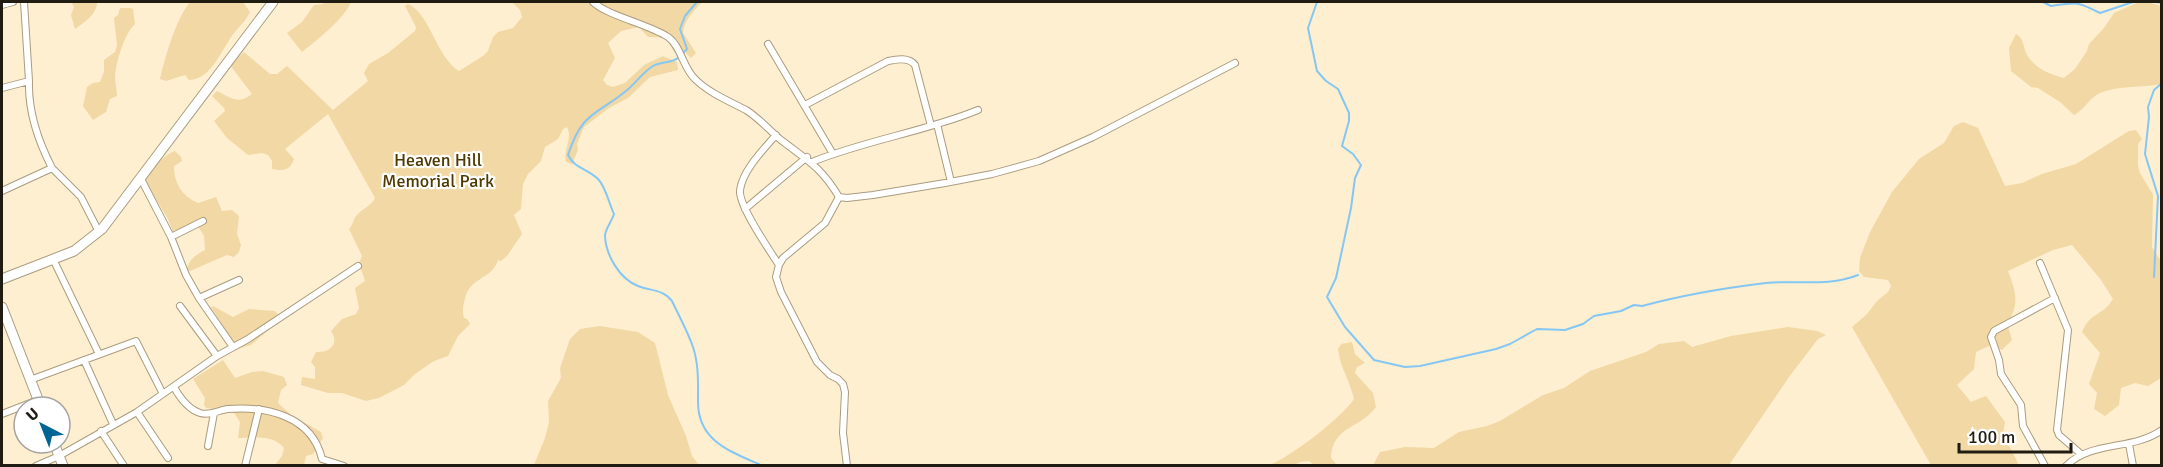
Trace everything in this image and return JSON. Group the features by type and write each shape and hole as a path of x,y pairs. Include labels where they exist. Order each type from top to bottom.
{"street":[{"path":"2,5 13,2"},
{"path":"24,2 29,81 28,101 40,146 52,168 81,196 99,232"},
{"path":"2,279 74,250 99,232 273,2"},
{"path":"593,2 599,7 671,39 693,78 705,88 748,112 822,171 839,197 846,198 951,182 1039,161 1094,137 1235,63"},
{"path":"768,44 832,154"},
{"path":"805,105 888,61 911,60 951,182"},
{"path":"2,88 29,81"},
{"path":"745,209 809,160 934,125 978,110"},
{"path":"776,135 742,182 740,196 745,209 779,265"},
{"path":"2,191 52,168"},
{"path":"141,178 171,237 186,275 233,347"},
{"path":"839,197 825,222 783,258 776,277 781,292 817,362 843,384 845,392 843,433 847,465"},
{"path":"171,237 203,221"},
{"path":"53,260 99,354"},
{"path":"2040,263 2068,330 2057,430 2059,435 2081,454"},
{"path":"36,465 58,456 137,412 217,356 358,266"},
{"path":"199,298 239,280"},
{"path":"2045,465 2024,429 2021,405 1999,371 1999,360 1991,337 1994,331 2055,298"},
{"path":"180,306 217,356"},
{"path":"2,307 36,395"},
{"path":"30,380 136,341 163,394"},
{"path":"84,360 113,424"},
{"path":"174,387 183,402 200,413 214,413 246,407 284,415 309,433 319,446 322,459 344,465"},
{"path":"245,465 259,409"},
{"path":"137,412 168,458"},
{"path":"208,446 214,413"},
{"path":"2066,465 2081,454 2094,449 2144,441 2162,430"},
{"path":"101,431 124,465"},
{"path":"2129,444 2133,465"},
{"path":"58,456 63,465"}],"green space":[{"path":"71,2 97,2 93,14 75,29 71,15 74,7"},
{"path":"190,2 243,2 250,12 216,61 204,74 197,79 189,80 185,75 166,81 160,79 176,28"},
{"path":"326,2 351,2 337,22 302,52 287,33 302,22 314,5"},
{"name":"Heaven Hill Memorial Park","path":"512,2 702,2 687,20 683,33 696,53 691,58 672,40 648,37 639,27 621,31 608,43 615,58 603,80 607,85 613,87 625,83 644,65 663,56 677,62 678,70 650,77 628,98 609,108 584,127 572,164 566,162 569,135 567,127 563,129 558,139 545,147 541,161 528,174 523,184 521,209 514,215 522,234 507,256 501,261 498,260 495,267 471,286 467,292 463,313 464,318 470,324 458,336 448,356 434,361 404,385 379,398 366,401 342,393 328,393 301,385 302,377 315,379 315,367 311,362 316,352 326,351 334,344 331,331 342,319 356,314 359,308 355,288 365,281 359,263 362,256 349,229 356,216 375,198 328,114 285,149 294,159 286,169 276,170 272,169 272,161 268,155 262,153 248,155 227,138 214,121 225,111 224,108 212,96 217,91 238,100 252,94 230,65 244,52 270,74 277,74 287,66 333,110 368,81 364,73 369,64 388,53 415,31 416,27 405,6 408,4 422,16 451,65 459,71 488,51 493,37 498,32 513,28 522,17 520,10"},
{"path":"2139,2 2161,6 2161,84 2100,93 2074,115 2060,102 2038,88 2031,87 2011,71 2009,48 2016,34 2021,38 2027,55 2034,64 2048,73 2064,78 2075,69 2089,44 2114,13"},
{"path":"120,8 133,9 135,24 127,34 117,64 115,77 117,96 110,99 106,112 93,120 83,106 87,87 100,82 104,72 104,60 115,52 117,45 114,18 118,15"},
{"path":"1963,122 1978,128 2005,186 2022,183 2042,174 2076,164 2129,131 2136,130 2142,139 2138,144 2140,173 2153,195 2152,247 2161,261 2161,378 2148,386 2135,383 2121,388 2119,405 2105,416 2094,409 2097,393 2089,384 2100,353 2082,332 2085,325 2105,309 2113,299 2101,280 2072,245 2053,250 2008,271 2015,298 2014,310 2007,324 2012,340 2002,350 1991,345 1976,352 1974,369 1957,385 1971,402 1986,396 2005,422 2003,434 2019,465 1931,465 1852,327 1888,292 1891,286 1888,280 1864,277 1859,271 1860,258 1870,232 1892,192 1919,159 1944,143 1954,126"},
{"path":"175,151 182,161 174,166 177,184 183,193 198,203 216,197 222,211 232,210 239,216 237,234 241,245 234,257 227,255 190,271 187,269 192,259 205,250 204,236 196,223 173,232 168,219 148,186 140,186 165,156"},
{"path":"211,307 233,317 249,309 275,311 281,319 251,345 231,351 227,343 228,334"},
{"path":"600,326 638,332 655,343 668,395 692,456 699,465 534,465 549,422 548,401 561,378 560,368 570,339 580,329"},
{"path":"1788,327 1817,331 1826,335 1818,339 1789,377 1729,465 1373,465 1380,452 1405,447 1434,448 1459,432 1500,421 1543,395 1564,388 1590,371 1646,352 1659,344 1684,341 1692,347 1731,336"},
{"path":"1352,342 1355,354 1365,363 1357,367 1355,373 1373,393 1376,407 1336,440 1331,458 1337,465 1314,465 1309,461 1294,465 1270,465 1315,436 1354,399 1338,349 1341,344"},
{"path":"223,360 235,378 263,371 284,377 287,385 281,390 278,403 291,415 321,432 323,438 313,454 306,456 304,465 275,465 282,456 284,448 280,444 263,438 238,438 240,422 229,405 213,409 206,408 205,398 193,379"}],"waterway":[{"path":"683,53 687,49 680,29 685,16 697,2"},
{"path":"1317,2 1308,28 1317,71 1338,89 1349,113 1342,146 1353,154 1361,165 1355,178 1336,278 1327,297 1345,327 1374,360 1405,367 1420,366 1496,349 1537,329 1565,330 1583,324 1594,316 1621,311 1634,305 1642,306 1688,295 1750,285 1836,281 1858,275"},
{"path":"2043,2 2051,6 2077,3 2100,13 2133,2"},
{"path":"2156,2 2162,3"},
{"path":"679,57 673,61 653,66 626,91 584,122 568,155 574,163 598,179 605,191 614,214 605,233 606,244 615,266 631,283 660,292 672,301 695,354 698,402 704,427 719,444 763,466"},
{"path":"2154,277 2158,196 2145,154 2148,107 2154,90 2162,83"}]}
